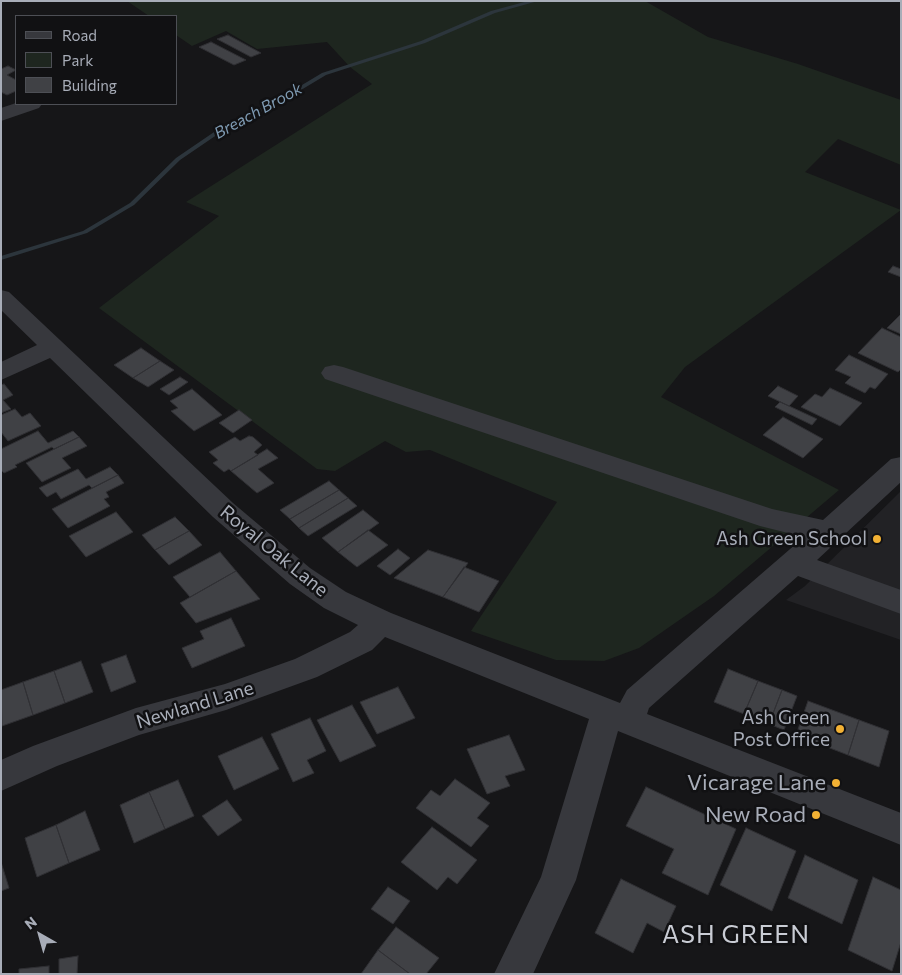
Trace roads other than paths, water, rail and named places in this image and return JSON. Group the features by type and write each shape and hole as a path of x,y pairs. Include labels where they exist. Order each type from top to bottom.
{"street":[{"path":"1,115 29,105"},
{"name":"Royal Oak Lane","path":"1,297 223,510 300,576 335,600 380,622 901,829"},
{"path":"1,372 53,347"},
{"path":"334,373 770,519 828,532"},
{"path":"513,974 558,880 617,715 638,700 901,466"},
{"path":"794,563 901,602"},
{"name":"Newland Lane","path":"1,776 45,756 136,722 226,697 306,668 361,641 380,622"}],"waterway":[{"name":"Breach Brook","path":"1,258 85,232 132,204 178,159 222,129 279,101 324,74 423,42 493,12 535,1"}],"place":[{"name":"Ash Green School","path":"877,539"},
{"name":"Ash Green Post Office","path":"840,729"},
{"name":"Vicarage Lane","path":"836,783"},
{"name":"New Road","path":"816,815"}],"district":[{"name":"ASH GREEN","path":"736,935"}]}
